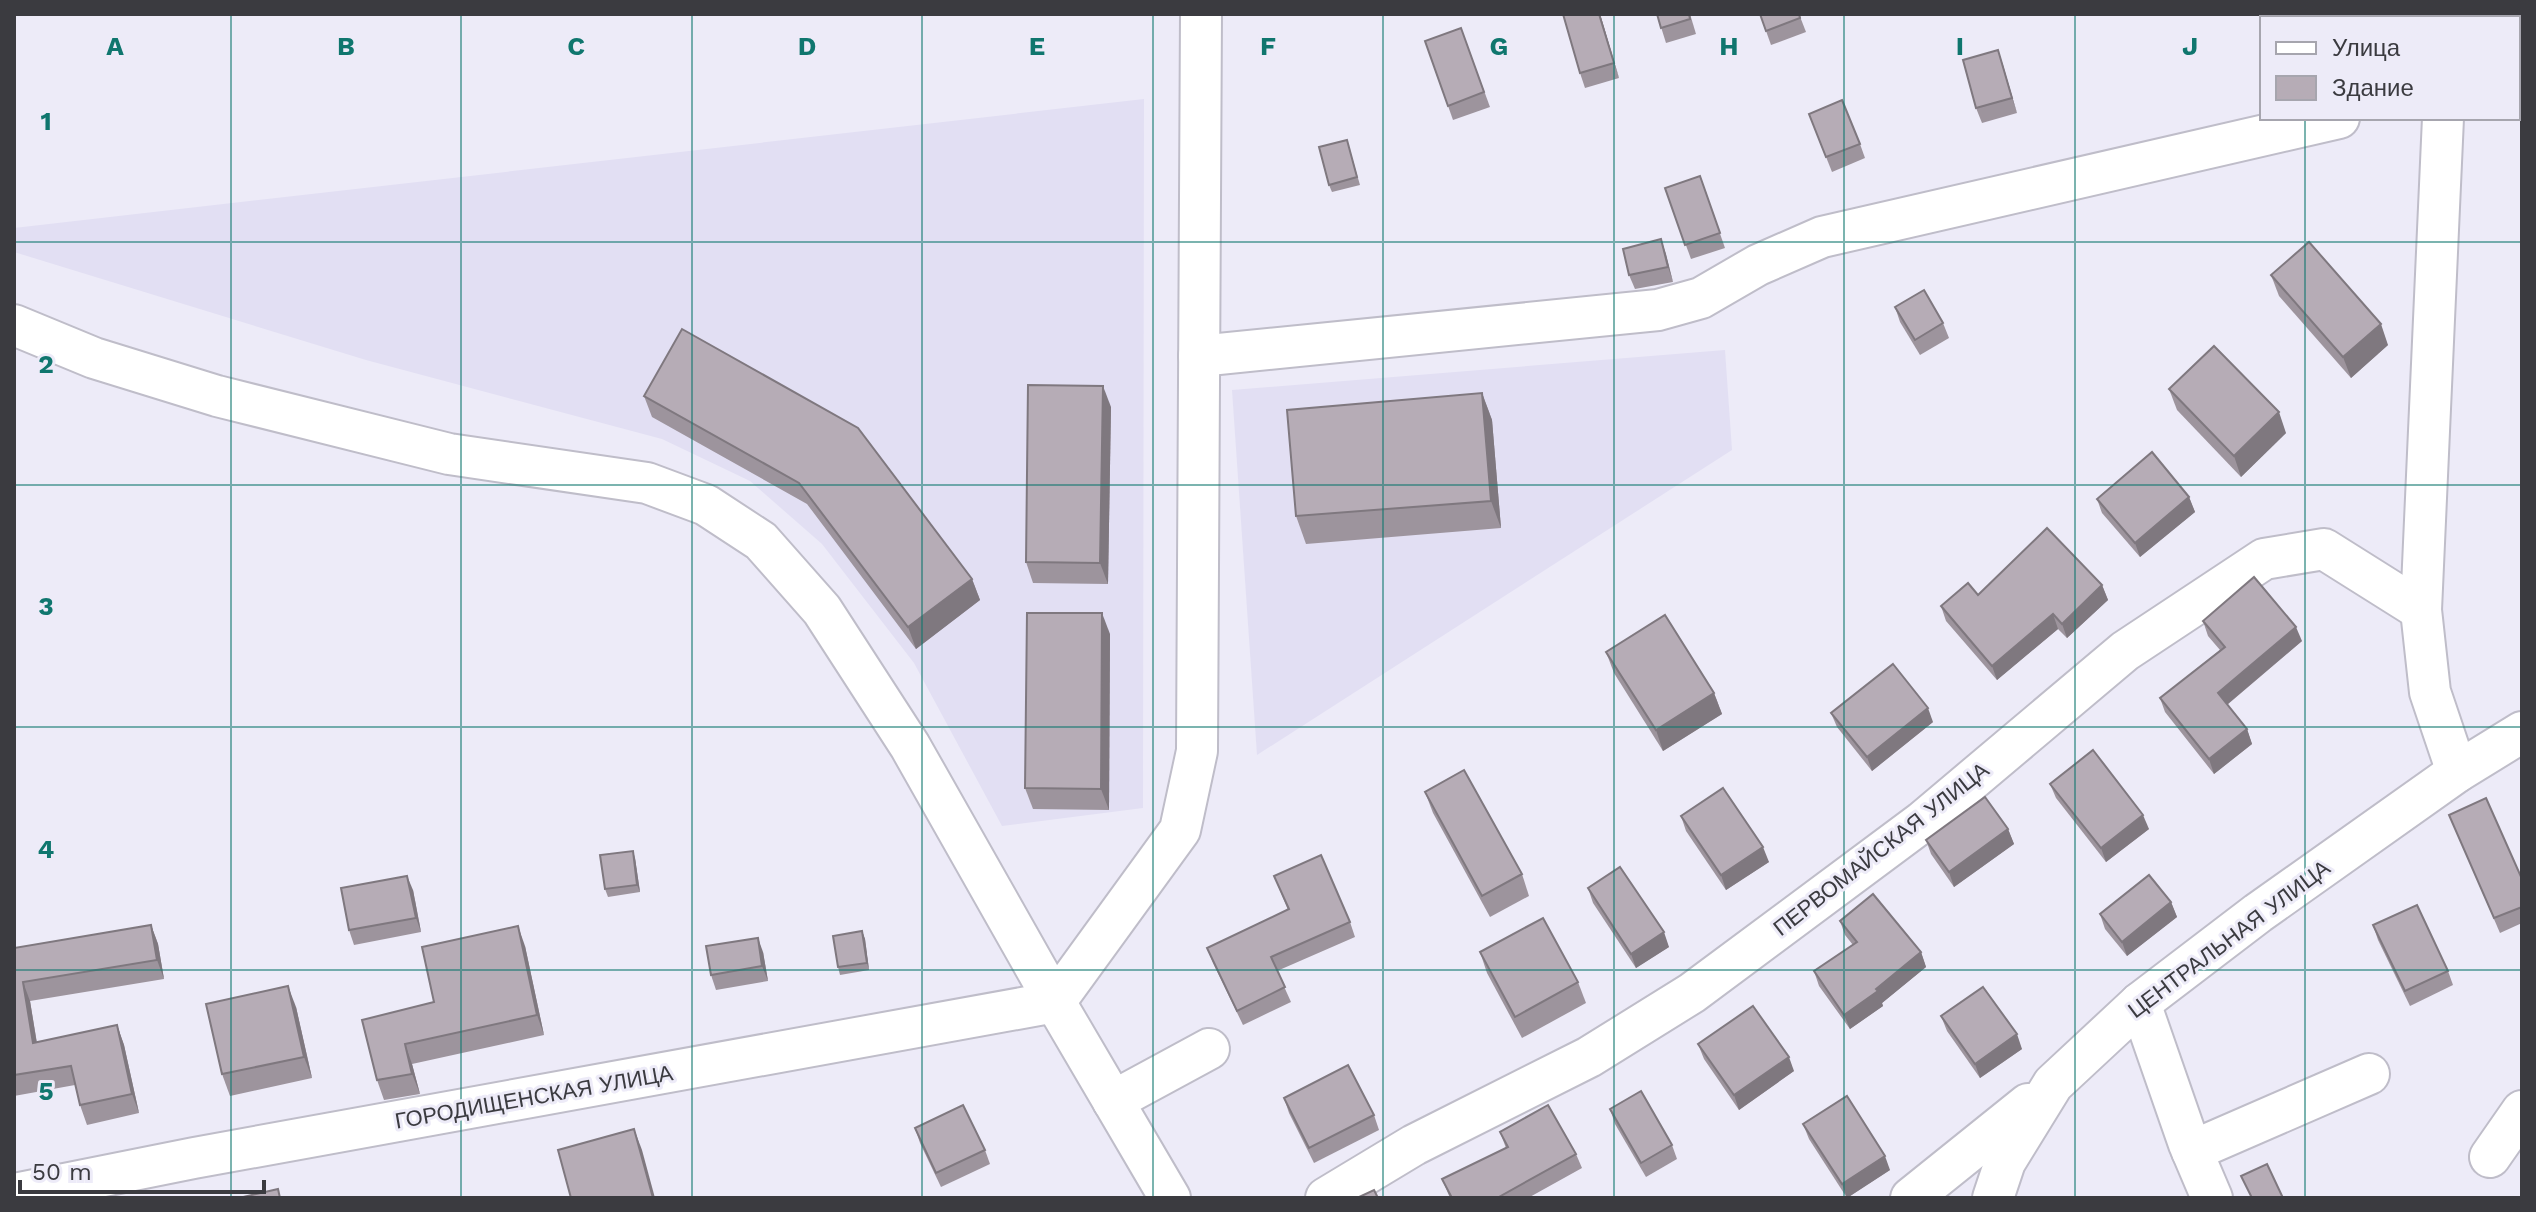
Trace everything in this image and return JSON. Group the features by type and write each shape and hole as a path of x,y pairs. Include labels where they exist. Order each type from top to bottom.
{"street":[{"path":"1055,1002 1180,830 1197,751 1201,14"},
{"path":"1199,356 1658,310 1701,298 1758,265 1822,237 2330,120"},
{"path":"2443,120 2421,610 2430,692 2457,772"},
{"path":"14,325 94,358 217,396 449,454 647,483 706,505 761,541 822,610 910,746 1170,1198"},
{"name":"ПЕРВОМАЙСКАЯ УЛИЦА","path":"1326,1198 1414,1145 1589,1057 1692,993 1922,822 2125,651 2264,559 2324,549 2421,610"},
{"name":"ЦЕНТРАЛЬНАЯ УЛИЦА","path":"1993,1198 2005,1162 2053,1084 2140,1003 2258,913 2457,772 2522,732"},
{"name":"ГОРОДИЩЕНСКАЯ УЛИЦА","path":"14,1194 194,1158 1055,1002"},
{"path":"2140,1003 2192,1151 2212,1198"},
{"path":"1113,1101 1209,1049"},
{"path":"2192,1151 2369,1074"},
{"path":"1911,1198 2053,1084"},
{"path":"2490,1157 2522,1111"}],"shaded area":[{"path":"1144,99 1143,808 1002,826 914,663 822,544 750,481 662,439 366,360 14,252 14,228"},
{"path":"1725,350 1732,450 1257,755 1232,390"}],"building":[{"path":"1563,14 1599,14 1614,63 1580,73"},
{"path":"1657,14 1689,14 1690,19 1661,28"},
{"path":"1760,14 1799,14 1800,18 1766,31"},
{"path":"1461,28 1484,92 1448,106 1425,41"},
{"path":"1998,50 2012,98 1976,108 1963,60"},
{"path":"1842,100 1860,144 1826,157 1809,114"},
{"path":"1347,140 1357,177 1329,185 1319,147"},
{"path":"1700,176 1720,233 1685,245 1665,188"},
{"path":"1661,239 1668,267 1629,275 1623,249"},
{"path":"2309,242 2381,324 2343,357 2271,275"},
{"path":"1924,290 1943,323 1915,340 1895,307"},
{"path":"682,329 858,428 972,579 908,627 799,483 644,396"},
{"path":"2214,346 2279,412 2234,456 2169,389"},
{"path":"1028,385 1103,386 1100,563 1026,562"},
{"path":"1482,393 1491,501 1296,516 1287,410"},
{"path":"2152,452 2189,497 2135,543 2097,499"},
{"path":"2047,528 2102,585 2062,624 2053,614 1992,666 1941,606 1968,583 1978,595"},
{"path":"2254,577 2296,627 2218,693 2247,729 2209,759 2160,698 2225,647 2203,621"},
{"path":"1027,613 1102,613 1101,789 1025,788"},
{"path":"1665,615 1714,693 1656,730 1606,652"},
{"path":"1893,664 1928,708 1867,757 1831,713"},
{"path":"2093,750 2143,815 2101,848 2050,784"},
{"path":"1464,770 1522,874 1482,896 1425,792"},
{"path":"1723,788 1763,847 1721,875 1681,816"},
{"path":"1985,797 2008,829 1949,872 1926,840"},
{"path":"2486,798 2522,879 2522,907 2494,918 2449,815"},
{"path":"633,851 637,885 605,889 600,855"},
{"path":"1321,855 1350,922 1271,957 1285,987 1237,1011 1207,948 1289,909 1274,876"},
{"path":"1620,867 1664,932 1631,954 1588,888"},
{"path":"2149,875 2171,902 2122,942 2100,914"},
{"path":"407,876 416,918 349,930 341,888"},
{"path":"1873,894 1921,952 1876,989 1878,991 1844,1015 1814,971 1857,942 1840,921"},
{"path":"2417,905 2448,971 2405,991 2373,925"},
{"path":"1543,918 1578,982 1515,1017 1480,952"},
{"path":"151,925 157,960 23,982 33,1043 117,1025 132,1094 80,1105 71,1066 14,1075 14,948"},
{"path":"518,926 537,1015 405,1044 412,1074 377,1080 362,1020 434,1002 422,947"},
{"path":"862,931 867,963 838,967 833,936"},
{"path":"758,938 762,966 711,975 706,946"},
{"path":"288,986 304,1057 222,1074 206,1004"},
{"path":"1983,987 2017,1034 1975,1064 1941,1016"},
{"path":"1753,1006 1789,1057 1734,1095 1698,1044"},
{"path":"1348,1065 1374,1115 1309,1148 1284,1098"},
{"path":"1641,1091 1672,1145 1641,1163 1610,1109"},
{"path":"1847,1096 1885,1156 1842,1184 1803,1124"},
{"path":"963,1105 985,1150 936,1173 915,1128"},
{"path":"1548,1105 1576,1154 1497,1198 1452,1198 1442,1179 1508,1147 1500,1132"},
{"path":"634,1129 653,1198 571,1198 558,1150"},
{"path":"2267,1164 2283,1198 2252,1198 2241,1176"},
{"path":"278,1189 280,1198 239,1198"},
{"path":"1374,1190 1378,1198 1357,1198"}]}
